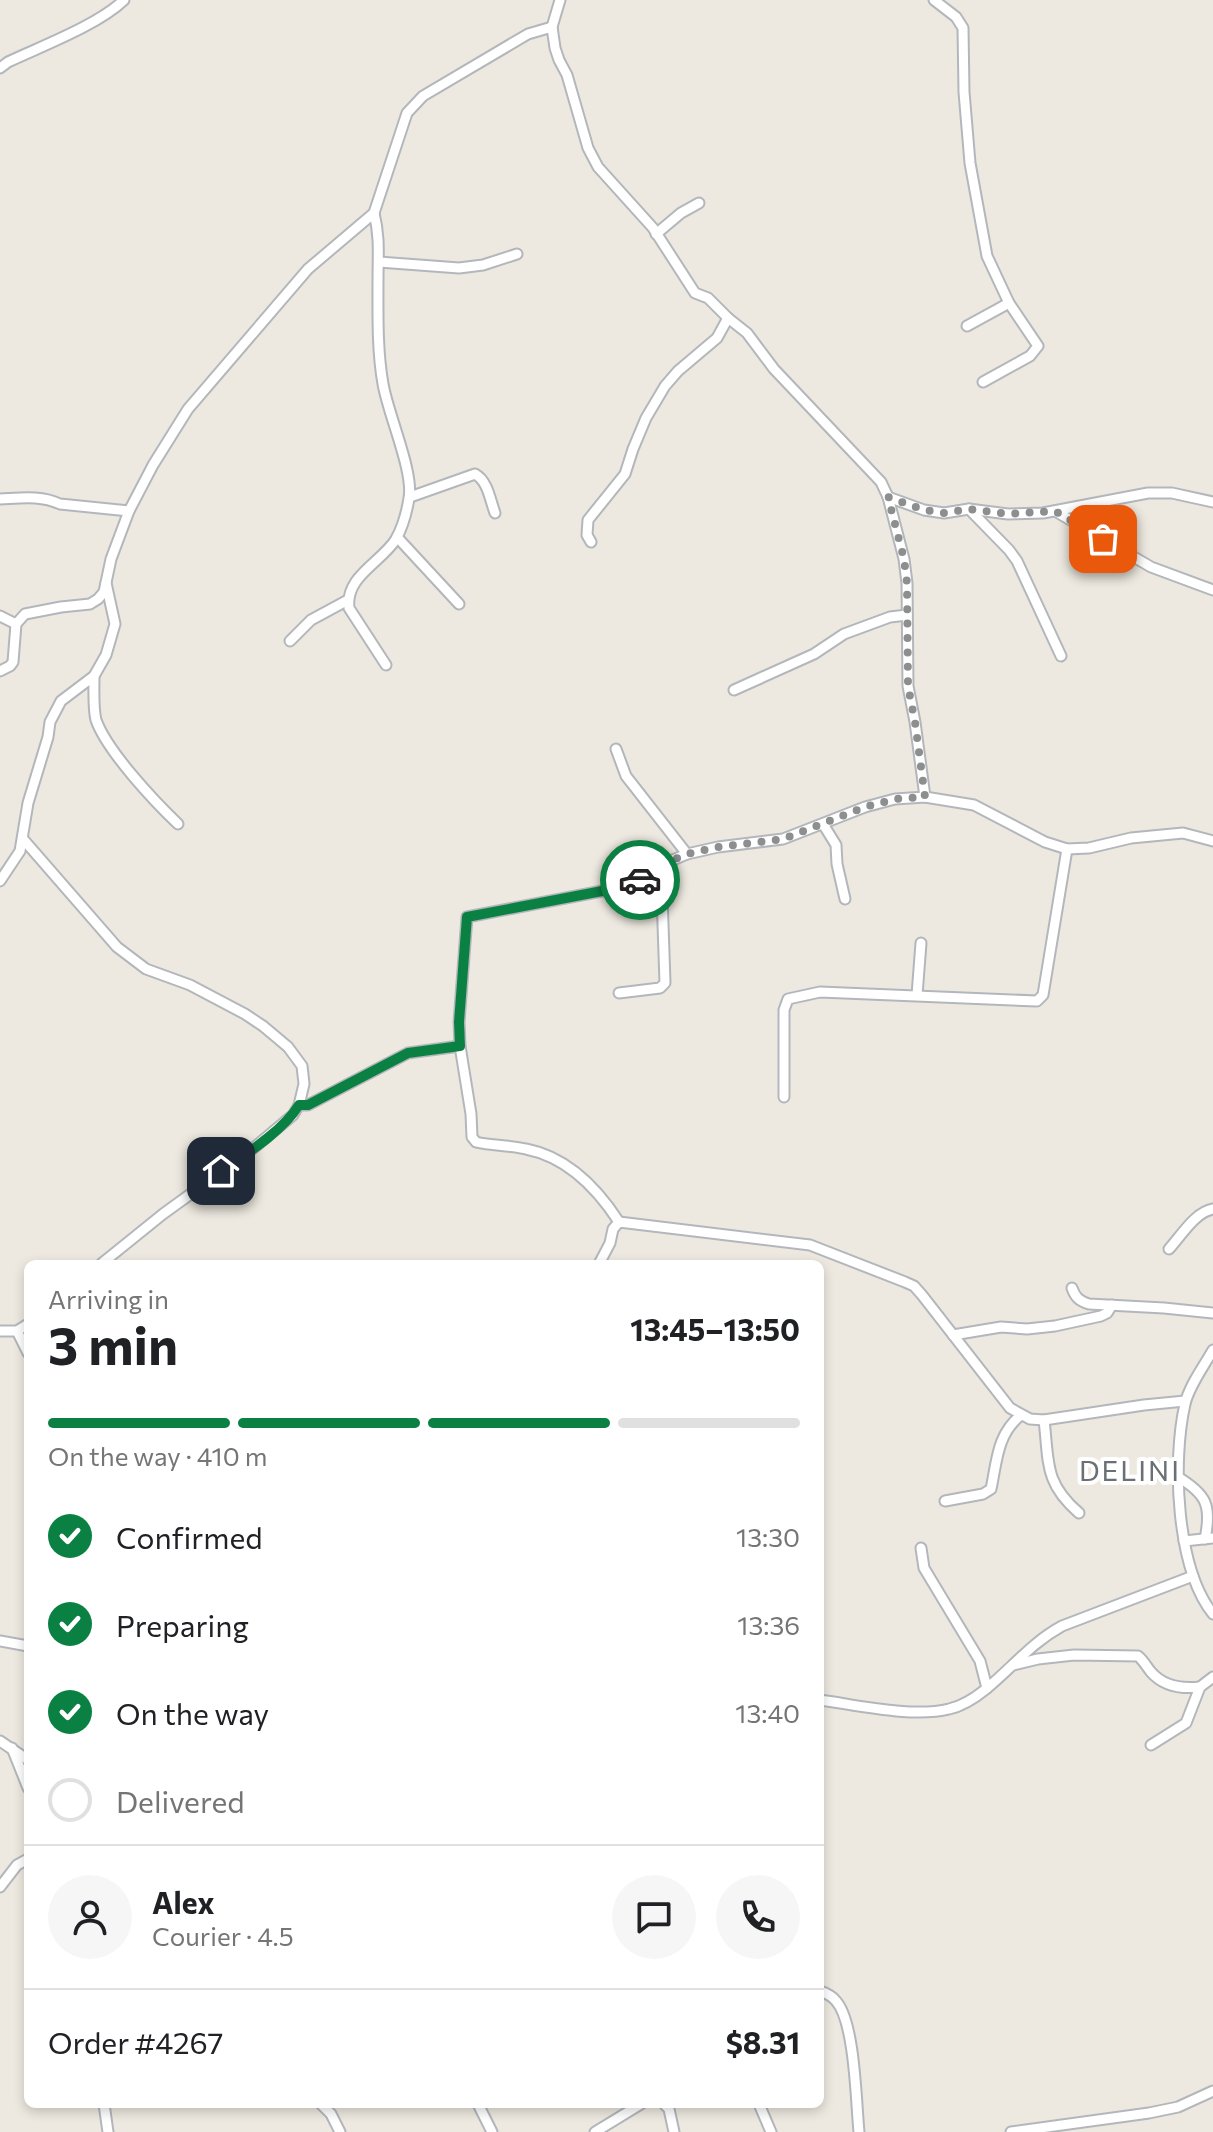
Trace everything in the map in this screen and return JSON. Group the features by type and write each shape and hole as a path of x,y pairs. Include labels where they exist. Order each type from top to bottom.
{"street":[{"path":"0,68 104,15 124,0"},
{"path":"560,0 552,27 555,48 567,75 588,148 598,167 656,234 695,293 708,298 747,333 774,369 881,482 888,497 907,583 908,686 925,797"},
{"path":"934,0 956,17 963,28 970,163 987,256 1009,303 1038,346 1030,356 983,382"},
{"path":"386,665 349,608 348,600 360,576 397,537 410,497 382,382 379,350 380,246 374,213 407,113 414,103 528,34 552,27"},
{"path":"656,234 681,213 699,203"},
{"path":"0,671 13,662 16,624 25,614 95,602 104,592 111,559 129,511 163,449 201,392 308,269 374,213"},
{"path":"379,262 459,268 483,265 517,254"},
{"path":"967,326 1009,303"},
{"path":"591,542 586,528 588,520 625,474 646,418 665,386 717,338 728,318"},
{"path":"410,497 475,474 485,485 495,513"},
{"path":"888,497 924,510 944,513 969,509 1008,514 1055,511 1148,493 1172,493 1213,502"},
{"path":"0,499 42,498 60,504 129,511"},
{"path":"969,509 1017,561 1061,656"},
{"path":"1055,511 1151,567 1213,590"},
{"path":"397,537 459,604"},
{"path":"0,881 20,851 28,803 50,722 61,701 94,676 106,655 115,627 106,583"},
{"path":"290,641 311,620 348,600"},
{"path":"734,690 814,654 844,634 890,617 907,615"},
{"path":"0,616 16,624"},
{"path":"94,676 95,718 107,741 154,801 178,824"},
{"path":"616,749 626,776 687,854"},
{"path":"1185,1401 1044,1420 1030,1419 1010,1408 914,1286 810,1245 619,1222 592,1185 557,1160 527,1149 476,1142 472,1137 459,1022 467,917 623,887 687,854 783,839 878,803 925,797 974,805 1045,842 1067,849 1183,833 1213,841"},
{"path":"823,824 836,845 845,899"},
{"path":"23,839 131,960 146,969 190,985 245,1014 288,1047 302,1066 304,1084 293,1115 106,1260"},
{"path":"784,1097 784,1010 788,999 820,992 1037,1001 1043,995 1067,849"},
{"path":"619,993 660,988 665,983 661,865"},
{"path":"917,995 921,943"},
{"path":"299,1105 308,1105 408,1053 460,1046"},
{"path":"1169,1249 1200,1215 1207,1209 1213,1209"},
{"path":"601,1260 613,1229 619,1222"},
{"path":"1072,1288 1081,1302 1089,1304 1213,1313"},
{"path":"953,1335 1001,1327 1027,1329 1055,1326 1101,1316 1112,1305"},
{"path":"0,1331 17,1331 24,1327"},
{"path":"17,1331 24,1345"},
{"path":"1213,1350 1185,1401 1177,1452 1184,1541 1193,1576 1213,1614"},
{"path":"945,1501 983,1494 991,1489 1003,1435 1021,1415"},
{"path":"1044,1420 1055,1488 1079,1513"},
{"path":"1178,1477 1199,1490 1207,1515 1209,1538 1184,1541"},
{"path":"921,1548 924,1568 980,1661 987,1688"},
{"path":"824,1700 929,1712 950,1709 972,1700 1042,1637 1062,1626 1193,1576"},
{"path":"0,1641 24,1645"},
{"path":"1012,1665 1074,1655 1138,1656 1164,1683 1184,1689 1200,1687 1213,1677"},
{"path":"1151,1745 1186,1723 1200,1687"},
{"path":"0,1741 24,1757"},
{"path":"12,1748 24,1778"},
{"path":"0,1887 17,1865 24,1861"},
{"path":"824,1992 836,2000 843,2012 855,2079 859,2132"},
{"path":"1011,2132 1149,2113 1178,2107 1213,2091"},
{"path":"105,2108 108,2132"},
{"path":"325,2108 340,2132"},
{"path":"480,2108 492,2132"},
{"path":"595,2132 634,2108"},
{"path":"668,2108 674,2132"},
{"path":"761,2108 771,2132"}],"way so far":[{"path":"640,880 661,865 687,854 783,839 865,807 895,799 925,797 908,686 907,583 888,497 924,510 944,513 969,509 1008,514 1055,511 1103,539"}],"district":[{"name":"DELINI","path":"1130,1470"}],"route":[{"path":"221,1171 293,1115 299,1105 308,1105 408,1053 460,1046 467,917 623,887 640,880"}]}
